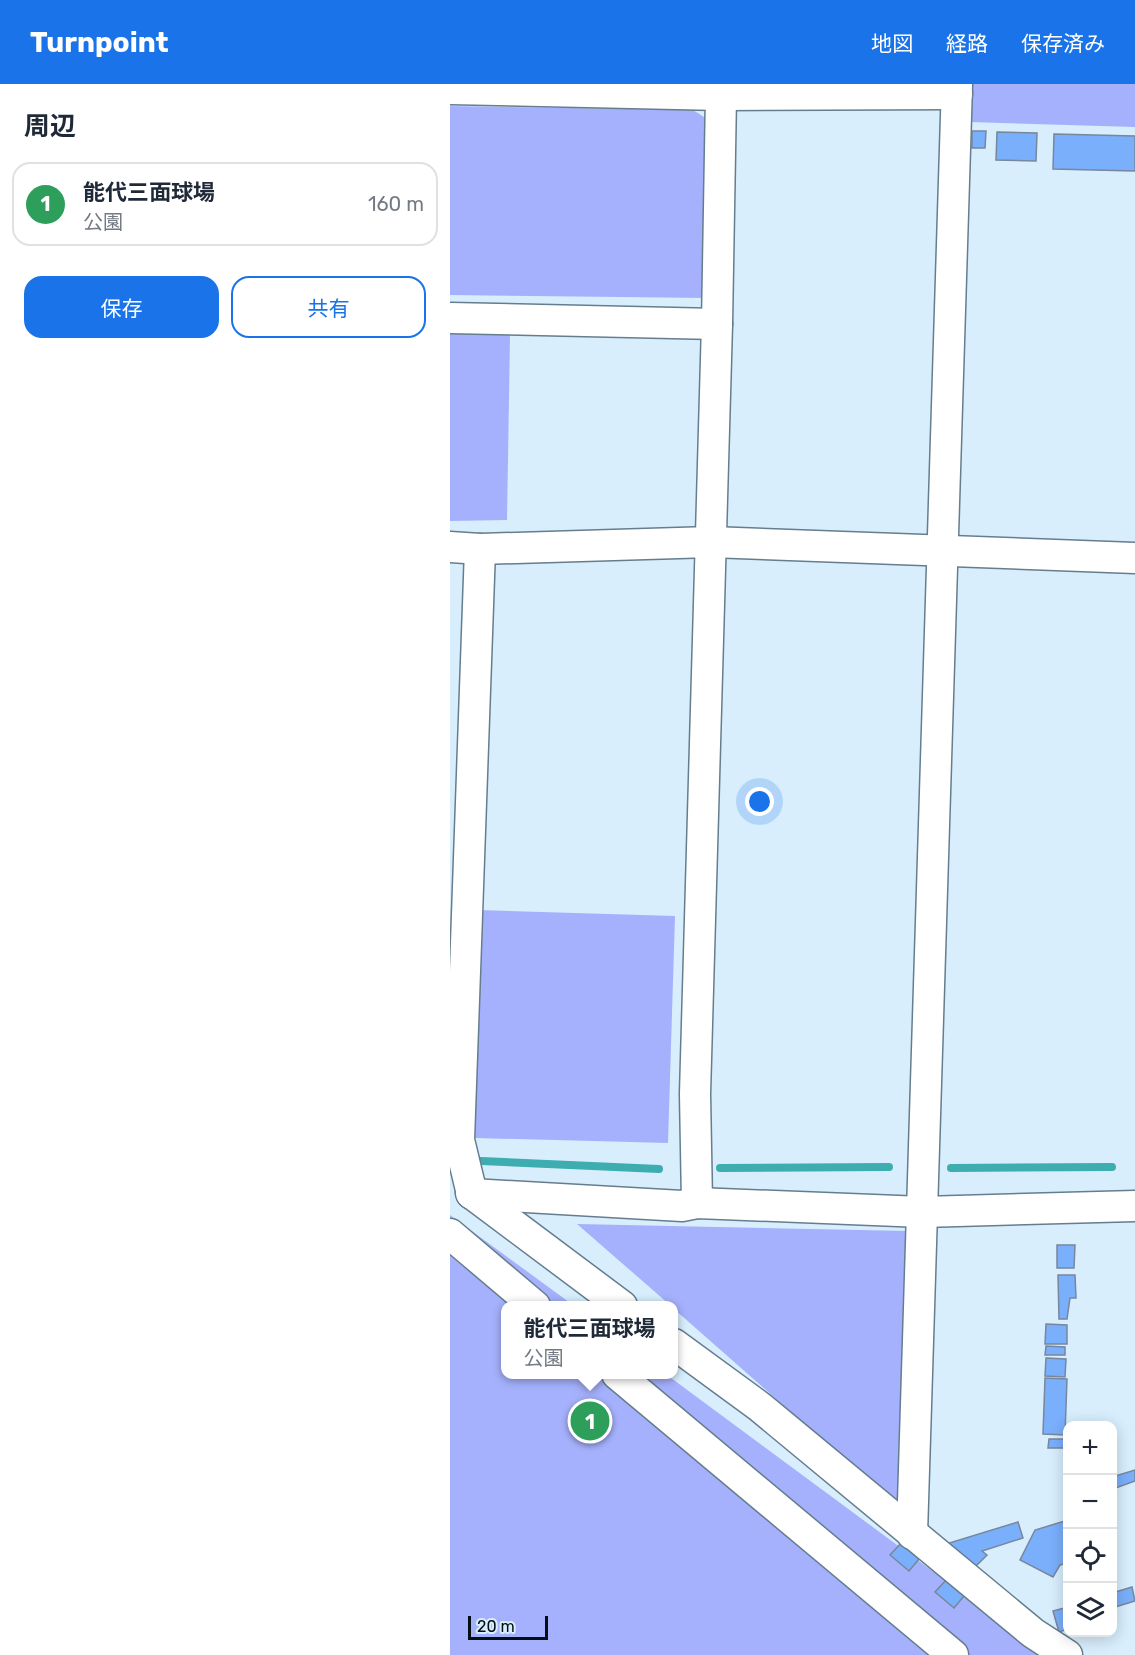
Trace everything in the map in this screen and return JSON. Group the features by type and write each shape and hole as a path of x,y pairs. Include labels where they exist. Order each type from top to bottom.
{"street":[{"path":"450,89 721,95 957,89 912,1534"},
{"path":"697,1203 695,1094 717,324 721,95"},
{"path":"450,318 717,324"},
{"path":"450,547 480,549 711,543 1135,558"},
{"path":"472,1194 459,1140 480,549"},
{"path":"450,1171 472,1194 617,1301"},
{"path":"472,1194 682,1206 697,1203 923,1212 1135,1206"},
{"path":"450,1234 530,1301"},
{"path":"678,1347 760,1407 1033,1633 1067,1655"},
{"path":"623,1379 953,1655"}],"shaded area":[{"path":"970,84 1135,84 1135,127 969,122"},
{"path":"450,106 693,110 721,128 707,298 450,295"},
{"path":"450,333 510,335 507,520 450,521"},
{"path":"478,910 675,916 668,1143 475,1138"},
{"path":"450,1215 568,1301 501,1301 501,1379 672,1379 1046,1655 450,1655"},
{"path":"577,1224 908,1231 899,1507 678,1313 678,1301 665,1301"}],"building":[{"path":"972,131 986,131 985,148 972,148"},
{"path":"997,132 1037,133 1036,161 996,160"},
{"path":"1054,134 1135,136 1135,171 1053,169"},
{"path":"1057,1245 1075,1245 1074,1268 1057,1268"},
{"path":"1058,1275 1075,1275 1076,1298 1070,1298 1067,1319 1059,1319"},
{"path":"1046,1324 1067,1325 1067,1344 1045,1344"},
{"path":"1046,1346 1065,1347 1065,1355 1045,1355"},
{"path":"1046,1358 1066,1359 1065,1377 1045,1376"},
{"path":"1045,1378 1067,1379 1063,1435 1043,1434"},
{"path":"1049,1439 1063,1439 1063,1448 1048,1448"},
{"path":"1135,1470 1135,1481 1117,1488 1117,1475"},
{"path":"1018,1522 1023,1538 982,1551 987,1555 974,1568 946,1544"},
{"path":"1063,1522 1063,1564 1060,1565 1053,1577 1020,1560 1035,1530"},
{"path":"901,1543 919,1559 909,1571 890,1555"},
{"path":"946,1580 964,1596 954,1608 935,1592"},
{"path":"1132,1587 1135,1601 1117,1606 1117,1592"},
{"path":"1063,1608 1063,1631 1059,1632 1053,1611"}],"waterway":[{"path":"481,1161 659,1169"},
{"path":"720,1168 889,1167"},
{"path":"951,1168 1112,1167"}],"place":[{"name":"能代三面球場","path":"590,1421"}]}
